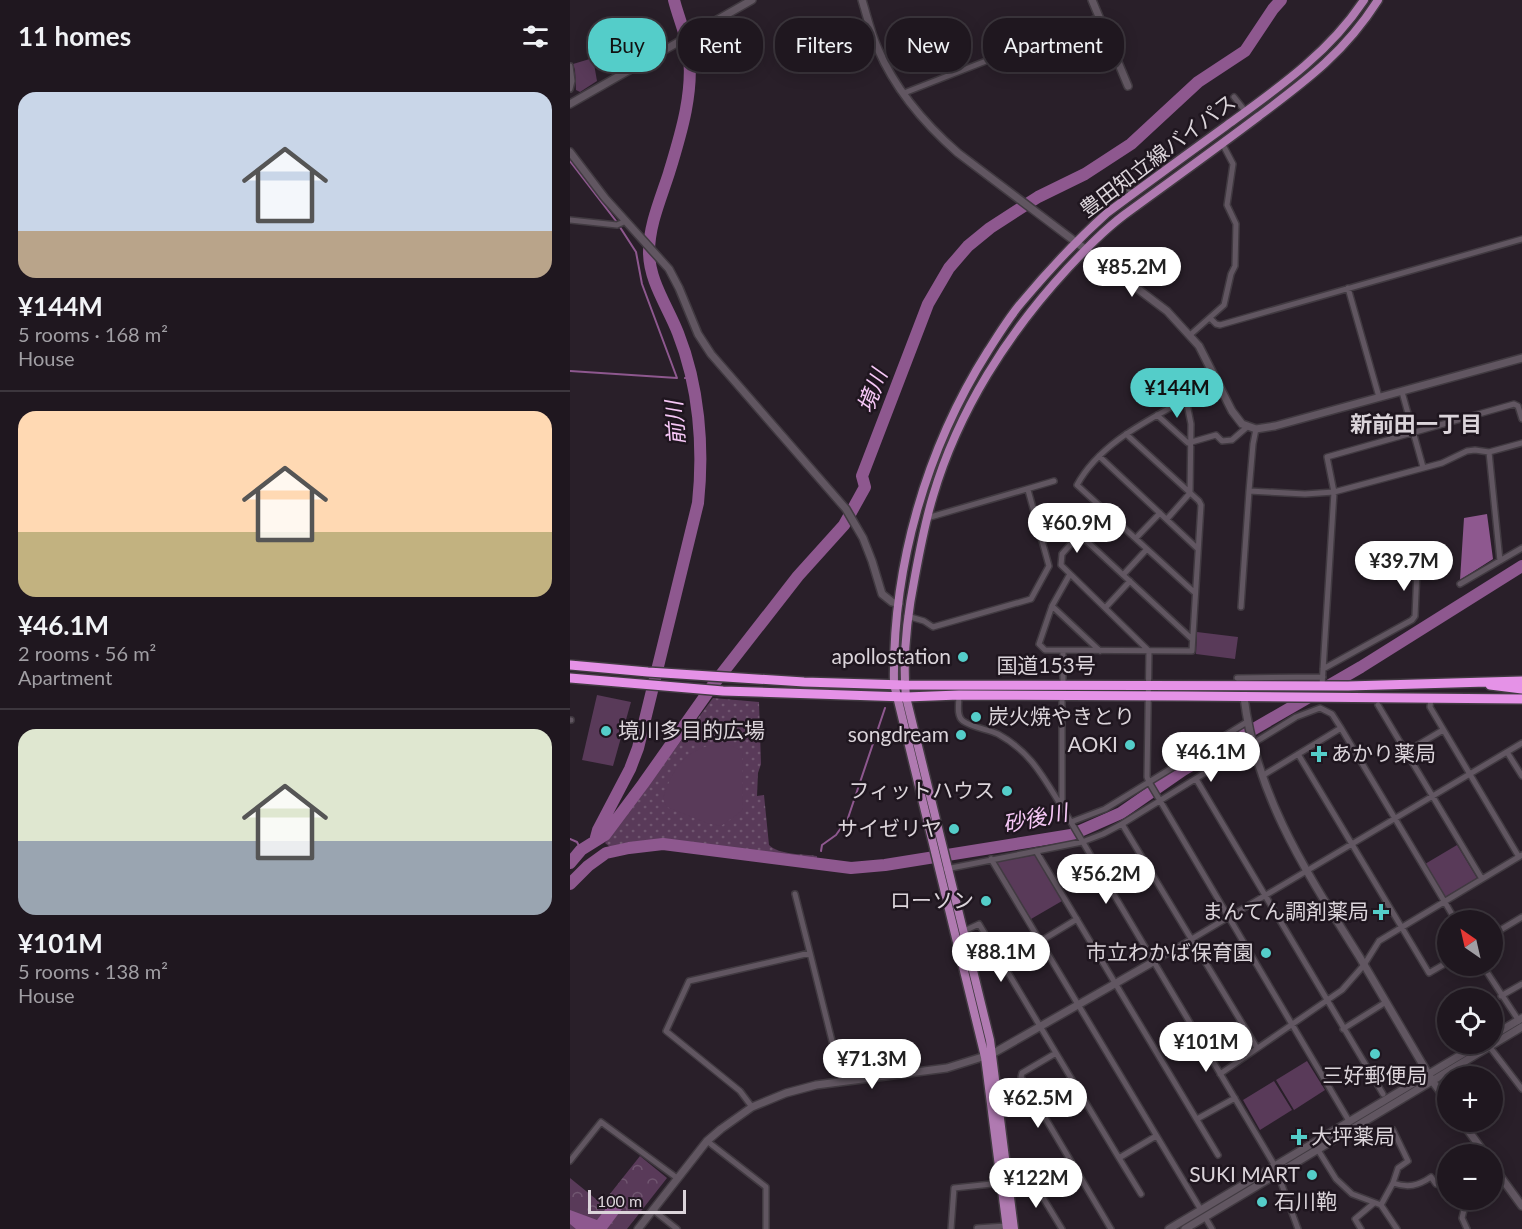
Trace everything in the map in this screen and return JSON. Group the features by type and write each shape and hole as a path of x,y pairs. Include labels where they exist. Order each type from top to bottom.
{"highway":[{"name":"国道153号","path":"573,665 658,673 904,685 1522,681"},
{"name":"国道153号","path":"570,678 723,691 901,697 959,695 1522,699"},
{"path":"1473,682 1522,689"}],"main road":[{"name":"豊田知立線バイパス","path":"944,869 901,697 894,684 903,574 919,504 931,467 955,410 972,377 1022,302 1077,243 1107,213 1246,112 1318,56 1343,30 1364,0"},
{"name":"豊田知立線バイパス","path":"901,697 904,685 907,616 927,518 937,483 958,429 993,365 1038,303 1085,249 1122,217 1334,57 1366,19 1378,0"},
{"path":"944,869 964,931 989,1056 1010,1194 1009,1228"},
{"path":"944,869 989,1056 1001,1183 1009,1228"}],"street":[{"path":"570,104 752,0"},
{"path":"862,0 878,49 904,93 935,133 1155,300 1190,335 1210,365 1236,416 1247,426 1256,429 1298,421 1522,358"},
{"path":"1092,0 1128,86"},
{"path":"904,93 1099,16"},
{"path":"570,66 570,89"},
{"path":"1233,97 1246,112"},
{"path":"1190,335 1224,305 1235,266 1236,224 1227,205 1233,164 1222,143"},
{"path":"570,152 605,198 674,278 698,334 711,354 832,492 858,529 872,561 882,594 892,602 899,603"},
{"path":"1124,181 1132,194"},
{"path":"570,220 617,225 626,221"},
{"path":"1210,318 1220,325 1522,239"},
{"path":"1348,288 1379,397"},
{"path":"1402,392 1423,467"},
{"path":"1167,519 1190,493 1191,424 1187,404 1179,404 1126,434 1084,471 1077,484 1194,592"},
{"path":"1237,678 1322,682 1334,492 1327,457 1514,404 1518,406 1522,419"},
{"path":"1157,416 1184,441 1191,443 1216,435 1222,441 1232,440 1247,426"},
{"path":"1241,607 1256,429"},
{"path":"1070,574 1052,606 1040,644 1045,650 1192,651 1201,505 1126,434"},
{"path":"1250,490 1305,494 1334,492 1442,463 1467,451 1489,452 1522,442"},
{"path":"1489,452 1500,561"},
{"path":"1099,456 1198,549"},
{"path":"927,518 1054,481"},
{"path":"907,616 924,621 933,627 1031,598 1049,566 1028,490"},
{"path":"1103,508 1062,554 1061,565 1149,651 1147,685 1147,777 1149,782 1349,1121"},
{"path":"1136,538 1160,513"},
{"path":"1079,534 1192,639"},
{"path":"1460,584 1522,548"},
{"path":"1123,575 1147,549"},
{"path":"1323,669 1412,620 1415,616 1417,570"},
{"path":"1106,607 1130,581"},
{"path":"1052,606 1100,651"},
{"path":"1063,651 1063,684"},
{"path":"959,695 959,715 963,721 994,732 1022,750 1037,767 1275,1166 1299,1229"},
{"path":"1062,696 1062,807"},
{"path":"1244,697 1252,744 1278,819 1307,872 1437,1087"},
{"path":"1220,1074 1342,990 1364,965 1379,941 1521,856 1443,730 1430,707 1431,697"},
{"path":"1320,698 1320,708"},
{"path":"1378,705 1482,879"},
{"path":"944,869 1036,851 1081,839 1122,824 1296,717 1320,708 1332,714 1341,728 1450,910"},
{"path":"1071,823 1106,809 1247,722"},
{"path":"1262,776 1341,728"},
{"path":"1406,752 1443,730"},
{"path":"638,1229 707,1141 752,1107 794,1090 842,1081 946,1068 989,1056 1191,941 1522,742"},
{"path":"1507,752 1522,777"},
{"path":"1298,754 1429,973 1437,968"},
{"path":"1196,779 1383,1094"},
{"path":"1122,824 1257,1048"},
{"path":"1036,851 1218,1155"},
{"path":"991,859 1212,1229"},
{"path":"795,894 842,1081"},
{"path":"1503,928 1522,917"},
{"path":"1003,964 1077,919"},
{"path":"964,931 979,924 1141,1194"},
{"path":"752,1107 740,1090 666,1031 689,981 810,953"},
{"path":"1503,995 1522,984"},
{"path":"1503,997 1521,1023"},
{"path":"1344,1029 1386,1002"},
{"path":"1503,1031 1521,1023"},
{"path":"1503,1036 1521,1023"},
{"path":"1056,1053 1022,1073 1021,1077 1109,1228"},
{"path":"1185,1229 1203,1214 1275,1166 1462,1054"},
{"path":"1169,1229 1203,1214 1278,1174 1477,1054"},
{"path":"1495,1054 1522,1089"},
{"path":"1197,1119 1235,1098"},
{"path":"570,1161 601,1122 677,1178"},
{"path":"1381,1205 1398,1168 1408,1161 1393,1130"},
{"path":"1119,1158 1156,1136"},
{"path":"707,1141 766,1187 766,1229"},
{"path":"1318,1150 1336,1179 1352,1194 1381,1205 1397,1229"},
{"path":"1393,1183 1408,1187 1431,1177 1437,1184"},
{"path":"1503,1179 1522,1206"},
{"path":"951,1229 954,1188 1001,1183"},
{"path":"1010,1194 1034,1183 1062,1229"},
{"path":"1361,1229 1355,1219 1374,1203"},
{"path":"653,1210 677,1229"},
{"path":"1464,1210 1462,1218 1467,1229"},
{"path":"977,1228 1009,1228"}],"green space":[{"path":"588,60 588,72 595,72 597,81 580,92 576,90 573,64"},
{"path":"1197,632 1238,637 1235,659 1196,654"},
{"name":"境川多目的広場","path":"597,695 631,702 613,766 582,760"},
{"path":"713,698 759,702 761,764 758,773 757,796 764,795 769,845 779,851 817,856 817,859 652,840 610,847 605,843"},
{"path":"725,743 742,751 743,810 721,826 707,823 667,807 663,799 667,787 677,767 684,759 701,748"},
{"path":"1457,845 1477,878 1445,897 1425,864"},
{"path":"1036,855 1062,901 1031,919 996,862"},
{"path":"1307,1061 1325,1090 1294,1110 1276,1080"},
{"path":"1274,1081 1292,1110 1260,1130 1243,1100"},
{"path":"640,1156 667,1178 627,1229 570,1229 570,1178 602,1204"}],"shaded area":[{"path":"1487,514 1493,559 1460,580 1464,518"},
{"path":"611,1202 622,1209 607,1229 576,1229 570,1224 570,1210 597,1220"}],"waterway":[{"name":"前川","path":"595,841 598,830 630,769 638,748 698,503 700,482 700,439 691,374 678,333 652,273 649,252 653,222 686,111 690,79 688,48 674,0"},
{"name":"境川","path":"570,863 581,850 605,835 713,685 798,576 844,525 865,487 862,476 928,304 949,268 968,246 990,228 1038,197 1085,174 1131,144 1198,82 1245,51 1281,0"},
{"path":"570,161 616,221 636,252 642,284 677,378 570,371"},
{"name":"前川","path":"685,378 692,377"},
{"name":"砂後川","path":"570,884 588,866 606,853 663,844 851,868 885,865 1071,835 1121,813 1183,770 1361,667 1522,566"},
{"path":"821,851 822,845 836,835 848,818 885,708"},
{"path":"570,839 577,842 581,850"}],"place":[{"name":"apollostation","path":"963,657"},
{"name":"炭火焼やきとり","path":"976,717"},
{"name":"境川多目的広場","path":"606,731"},
{"name":"songdream","path":"961,735"},
{"name":"AOKI","path":"1130,745"},
{"name":"あかり薬局","path":"1319,754"},
{"name":"フィットハウス","path":"1007,791"},
{"name":"サイゼリヤ","path":"954,829"},
{"name":"ローソン","path":"986,901"},
{"name":"まんてん調剤薬局","path":"1381,912"},
{"name":"市立わかば保育園","path":"1266,953"},
{"name":"三好郵便局","path":"1375,1054"},
{"name":"大坪薬局","path":"1299,1137"},
{"name":"SUKI MART","path":"1312,1175"},
{"name":"石川鞄","path":"1262,1202"}],"district":[{"name":"新前田一丁目","path":"1416,424"}]}
